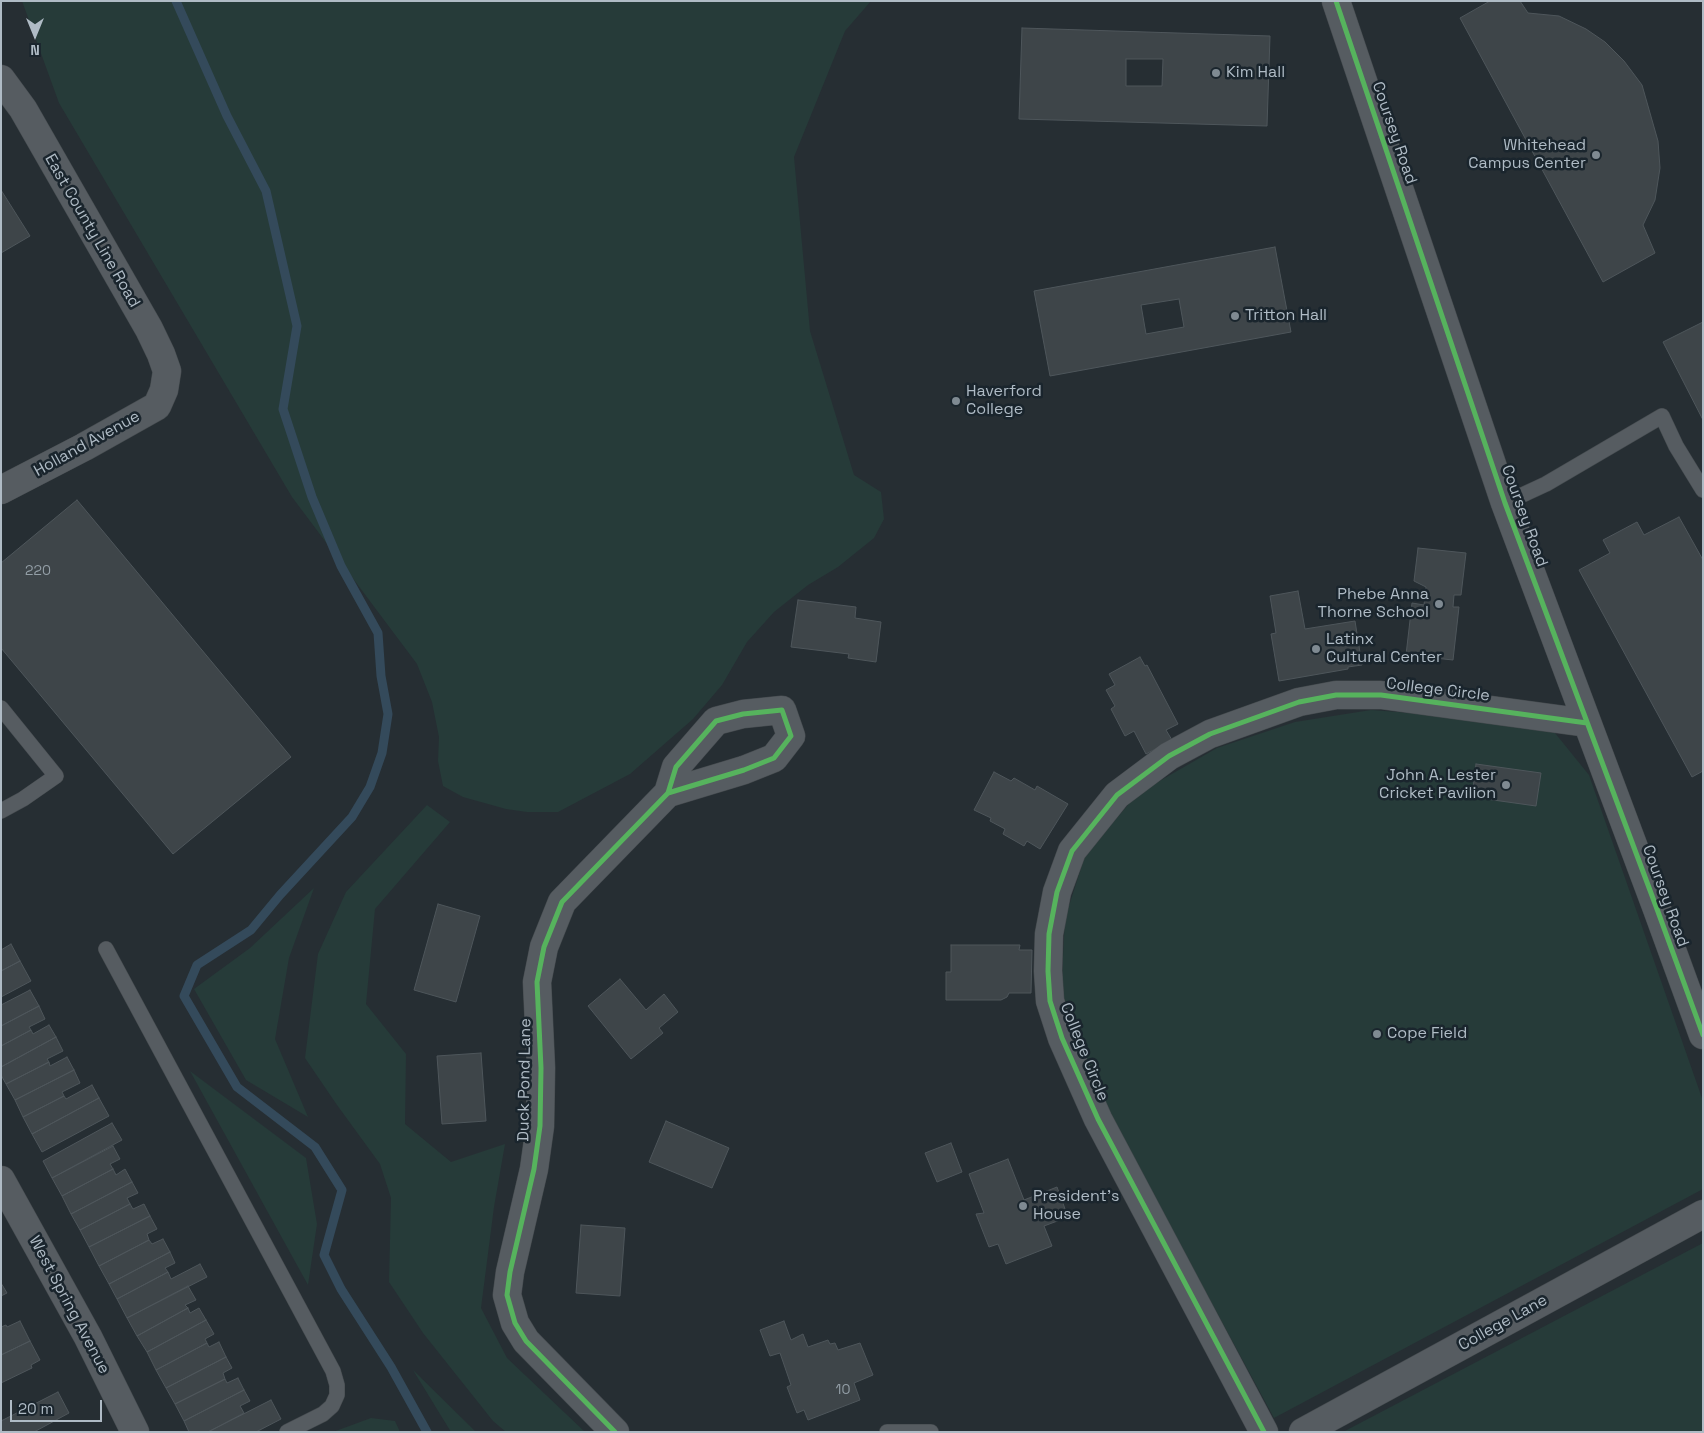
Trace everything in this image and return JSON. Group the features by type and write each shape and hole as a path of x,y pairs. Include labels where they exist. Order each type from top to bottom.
{"street":[{"name":"Coursey Road","path":"1336,1 1505,503 1703,1035"},
{"name":"East County Line Road","path":"1,79 22,109 149,329 167,371 164,390"},
{"name":"Holland Avenue","path":"1,490 84,447 156,406 164,390"},
{"name":"College Circle","path":"1264,1432 1098,1119 1062,1038 1050,1001 1048,971 1049,934 1057,892 1072,851 1117,795 1169,756 1210,734 1300,702 1336,695 1381,695 1587,723"},
{"name":"Duck Pond Lane","path":"615,1432 526,1341 515,1323 507,1294 510,1272 534,1170 540,1126 541,1068 537,982 544,946 562,902 668,793"},
{"name":"West Spring Avenue","path":"1,1180 88,1336 135,1432"},
{"name":"College Lane","path":"1303,1432 1703,1214"}],"lane":[{"path":"1505,503 1546,484 1662,416 1676,446 1703,490"},
{"path":"1,708 56,776 23,799 1,811"},
{"path":"106,949 333,1371 337,1385 337,1395 332,1406 323,1414 287,1432"},
{"path":"887,1432 931,1432"}],"green space":[{"path":"22,1 871,1 845,31 794,157 810,331 854,475 881,492 884,519 874,538 838,567 808,585 774,612 747,642 722,685 693,719 630,774 558,812 527,812 506,809 463,797 443,786 438,761 439,737 432,702 417,664 292,497 59,103"},
{"name":"Cope Field","path":"1371,710 1465,717 1555,733 1589,775 1703,1101 1703,1189 1274,1418 1087,1073 1061,996 1065,918 1085,856 1137,794 1217,748 1295,722"},
{"path":"427,805 450,822 375,909 366,1004 406,1054 405,1124 451,1162 505,1144 494,1207 481,1308 507,1358 585,1432 506,1432 493,1421 423,1333 389,1282 391,1198 380,1164 305,1058 318,954 346,892"},
{"path":"314,888 289,958 275,1039 308,1117 246,1080 194,989 250,948"},
{"path":"190,1071 306,1158 317,1224 308,1285"},
{"path":"1703,1243 1703,1432 1343,1432"},
{"path":"413,1370 475,1431 475,1432 451,1432"},
{"path":"371,1418 395,1421 400,1432 333,1432"}],"building":[{"name":"Whitehead Campus Center","path":"1490,1 1520,1 1528,13 1559,16 1586,29 1605,42 1624,61 1642,85 1658,141 1660,168 1655,200 1643,225 1655,253 1603,282 1460,18"},
{"name":"Kim Hall","path":"1022,28 1270,36 1267,126 1019,119","holes":["1126,59 1163,59 1162,86 1126,86"]},
{"path":"1,190 30,236 1,253"},
{"name":"Tritton Hall","path":"1275,247 1291,332 1050,376 1034,291","holes":["1179,299 1184,327 1146,334 1141,305"]},
{"path":"1703,322 1703,420 1663,342"},
{"path":"77,500 291,757 173,854 1,648 1,563"},
{"path":"1679,517 1703,560 1703,771 1692,777 1579,570 1610,553 1603,540 1637,522 1644,535"},
{"name":"Phebe Anna Thorne School","path":"1418,548 1466,553 1461,595 1454,595 1453,607 1459,607 1453,660 1406,655 1412,603 1424,605 1426,587 1414,581"},
{"name":"Latinx Cultural Center","path":"1298,591 1305,629 1355,621 1362,665 1279,681 1271,634 1276,633 1270,596"},
{"path":"798,600 856,607 855,618 881,622 876,662 848,658 849,654 791,647"},
{"path":"1140,657 1145,666 1147,665 1178,724 1166,730 1172,740 1146,754 1134,731 1125,736 1111,709 1115,706 1106,690 1115,685 1109,674"},
{"name":"John A. Lester Cricket Pavilion","path":"1476,764 1541,773 1536,806 1472,797"},
{"path":"994,772 1011,781 1014,778 1035,790 1037,786 1068,804 1040,849 1027,841 1024,846 1003,834 1005,829 990,821 991,818 974,810"},
{"path":"438,904 480,916 456,1002 414,990"},
{"path":"11,944 20,961 1,971 1,950"},
{"path":"951,945 1020,945 1019,950 1032,950 1031,993 1009,993 1007,997 1001,1000 946,1000 946,972 951,972"},
{"path":"20,961 31,981 1,997 1,971"},
{"path":"620,979 646,1010 664,994 678,1012 659,1028 663,1033 631,1059 588,1006"},
{"path":"30,990 39,1006 1,1026 1,1005"},
{"path":"39,1006 45,1019 29,1027 31,1030 1,1046 1,1026"},
{"path":"49,1025 56,1037 1,1067 1,1046 31,1030 33,1034"},
{"path":"56,1037 63,1051 47,1059 49,1062 6,1084 1,1075 1,1067"},
{"path":"481,1053 486,1121 442,1124 437,1056"},
{"path":"67,1057 74,1070 15,1100 6,1084 49,1062 50,1066"},
{"path":"74,1070 80,1083 62,1092 64,1096 23,1117 15,1100"},
{"path":"92,1085 99,1098 32,1134 23,1117 64,1096 66,1099"},
{"path":"99,1098 109,1116 42,1152 32,1134"},
{"path":"666,1121 729,1148 712,1188 649,1162"},
{"path":"112,1123 122,1140 52,1178 43,1161"},
{"path":"951,1143 962,1172 937,1182 925,1153"},
{"path":"113,1146 120,1159 110,1164 113,1169 62,1196 52,1178"},
{"name":"President's House","path":"1008,1159 1024,1200 1057,1187 1068,1217 1044,1226 1052,1246 1006,1264 998,1244 989,1247 976,1214 984,1213 969,1174"},
{"path":"113,1169 116,1175 125,1169 132,1182 71,1214 62,1196"},
{"path":"132,1182 138,1193 127,1198 130,1204 80,1230 71,1214"},
{"path":"130,1204 133,1209 144,1204 150,1216 89,1247 80,1230"},
{"path":"150,1216 157,1229 147,1234 149,1240 99,1266 89,1247"},
{"path":"581,1225 625,1228 620,1296 576,1293"},
{"path":"163,1239 170,1252 109,1284 99,1266 149,1240 152,1244"},
{"path":"170,1252 175,1263 165,1268 168,1272 117,1299 109,1284"},
{"path":"200,1264 207,1277 127,1318 117,1299 168,1272 171,1279"},
{"path":"1,1283 7,1293 1,1296"},
{"path":"188,1286 196,1300 185,1305 188,1308 137,1336 127,1318"},
{"path":"188,1308 190,1313 199,1308 206,1320 147,1352 137,1336"},
{"path":"206,1320 214,1334 205,1339 207,1343 156,1370 147,1352"},
{"path":"20,1321 30,1341 1,1355 1,1327 6,1325 7,1327"},
{"path":"784,1321 791,1340 803,1334 808,1347 828,1340 830,1344 835,1343 838,1350 860,1343 873,1375 854,1383 860,1400 808,1420 804,1410 797,1413 787,1387 791,1385 780,1353 770,1356 760,1330"},
{"path":"30,1341 40,1360 31,1365 32,1368 1,1383 1,1355"},
{"path":"219,1342 226,1357 166,1388 156,1370 207,1343 209,1347"},
{"path":"226,1357 232,1368 223,1373 225,1379 175,1404 166,1388"},
{"path":"238,1378 244,1390 184,1421 175,1404 225,1379 227,1383"},
{"path":"244,1390 250,1401 240,1406 244,1413 208,1432 189,1432 184,1421"},
{"path":"58,1392 69,1413 34,1432 1,1432 1,1421"},
{"path":"271,1400 281,1419 256,1432 208,1432"}],"waterway":[{"path":"176,1 227,116 266,191 297,326 283,409 312,497 341,566 378,633 381,676 388,714 382,753 370,787 352,817 280,895 251,930 197,965 184,996 237,1087 315,1147 342,1190 324,1255 341,1289 391,1367 427,1432"}],"cycle path":[{"path":"1336,1 1505,503 1703,1035"},
{"path":"1264,1432 1098,1119 1062,1038 1050,1001 1048,971 1049,934 1057,892 1072,851 1117,795 1169,756 1210,734 1299,702 1336,695 1381,695 1587,723"},
{"path":"615,1432 526,1341 515,1323 507,1295 510,1272 534,1169 540,1126 541,1068 537,982 544,947 562,902 668,793 676,767 716,721 743,714 782,710 791,736 774,758 744,770 668,793"}],"place":[{"name":"Kim Hall","path":"1216,73"},
{"name":"Whitehead Campus Center","path":"1596,155"},
{"name":"Tritton Hall","path":"1235,316"},
{"name":"Haverford College","path":"956,401"},
{"name":"Phebe Anna Thorne School","path":"1439,604"},
{"name":"Latinx Cultural Center","path":"1316,649"},
{"name":"John A. Lester Cricket Pavilion","path":"1506,785"},
{"name":"Cope Field","path":"1377,1034"},
{"name":"President's House","path":"1023,1206"}]}
